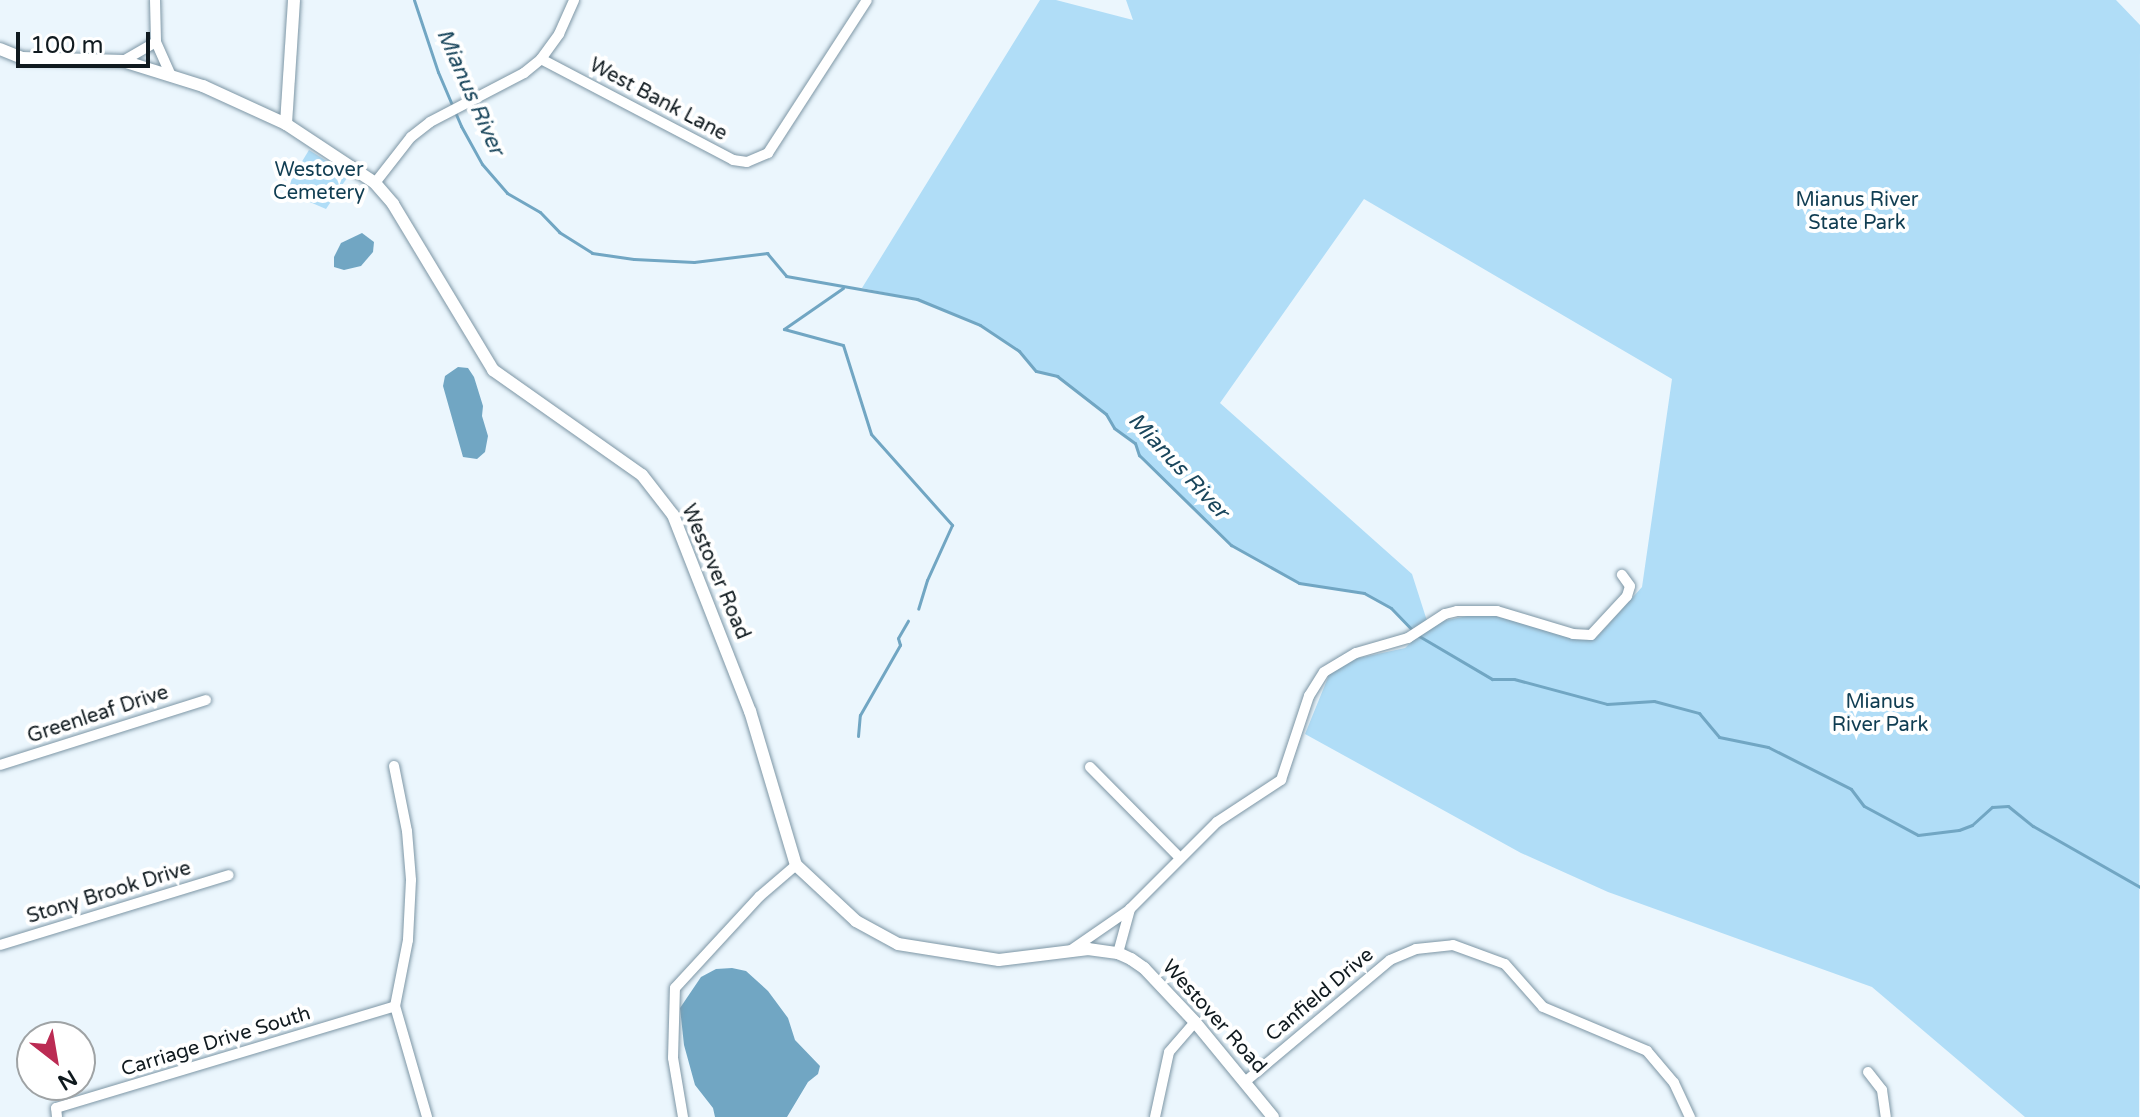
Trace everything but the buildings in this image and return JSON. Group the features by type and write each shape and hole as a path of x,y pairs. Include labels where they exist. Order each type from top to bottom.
{"street":[{"path":"155,0 156,42 170,74"},
{"path":"286,124 294,0"},
{"path":"375,183 411,137 442,113 524,73 541,59 559,34 574,0"},
{"name":"West Bank Lane","path":"541,59 733,160 747,162 768,153 867,0"},
{"path":"123,61 156,42"},
{"name":"Westover Road","path":"0,49 22,58 123,61 170,74 286,124 375,183 393,204 493,370 642,475 673,515 750,711 796,865"},
{"path":"1071,950 1130,909 1159,884 1180,858 1217,822 1281,780 1309,696 1324,672 1356,653 1413,634 1445,614 1483,610 1525,617 1573,634 1591,635 1627,596 1630,586 1622,575"},
{"name":"Greenleaf Drive","path":"0,765 206,700"},
{"path":"394,766 407,831 411,880 408,940 395,1006 427,1117"},
{"path":"1090,767 1180,858"},
{"path":"683,1117 673,1058 675,988 760,896 796,865 856,921 898,944 999,960 1071,950 1118,953 1130,909"},
{"name":"Stony Brook Drive","path":"0,945 229,875"},
{"name":"Canfield Drive","path":"1246,1081 1390,960 1416,949 1453,945 1505,964 1543,1007 1618,1036 1647,1051 1667,1073 1690,1117"},
{"name":"Westover Road","path":"1118,953 1144,968 1195,1022 1273,1117"},
{"name":"Carriage Drive South","path":"57,1117 56,1108 395,1006"},
{"path":"1155,1117 1169,1052 1195,1022"},
{"path":"1868,1072 1882,1090 1886,1117"}],"green space":[{"path":"1040,0 1056,0 1133,20 1126,0 2116,0 2140,25 2139,1117 2025,1117 1872,987 1608,892 1521,853 1305,734 1329,675 1345,661 1405,648 1419,635 1391,608 1364,593 1299,583 1231,545 1139,455 1135,443 1114,428 1106,414 1057,376 1036,371 1019,351 980,325 917,299 862,288","holes":["1364,199 1672,379 1642,587 1592,639 1482,613 1428,624 1412,574 1220,403"]},
{"name":"Westover Cemetery","path":"309,150 349,175 326,209 284,191"}],"shaded area":[{"path":"362,233 374,242 373,252 361,266 344,270 334,267 334,257 341,243"},
{"path":"458,367 468,368 474,377 483,406 482,416 488,436 485,452 477,459 463,457 443,386 445,376"},
{"path":"716,969 746,971 768,991 788,1018 795,1040 820,1066 818,1074 808,1082 787,1117 715,1117 713,1108 695,1085 684,1045 680,1008 701,977"}],"waterway":[{"name":"Mianus River","path":"414,0 438,72 461,126 482,164 507,193 540,212 559,232 592,253 694,262 767,253 786,276 917,299 980,325 1019,351 1036,371 1057,376 1106,414 1114,428 1135,443 1139,455 1231,545 1299,583 1364,593 1391,608 1413,631"},
{"path":"843,288 784,329 843,345 871,434 952,525 927,580 918,609"},
{"path":"858,736 860,715 900,645 898,638 908,621"},
{"name":"Mianus River","path":"1419,636 1492,679 1514,679 1607,704 1654,701 1699,713 1719,737 1768,747 1851,789 1864,806 1918,835 1959,830 1972,825 1992,807 2008,806 2033,826 2140,887"}],"park label":[{"name":"Mianus River State Park","path":"1857,212"},
{"name":"Mianus River Park","path":"1880,714"}]}
